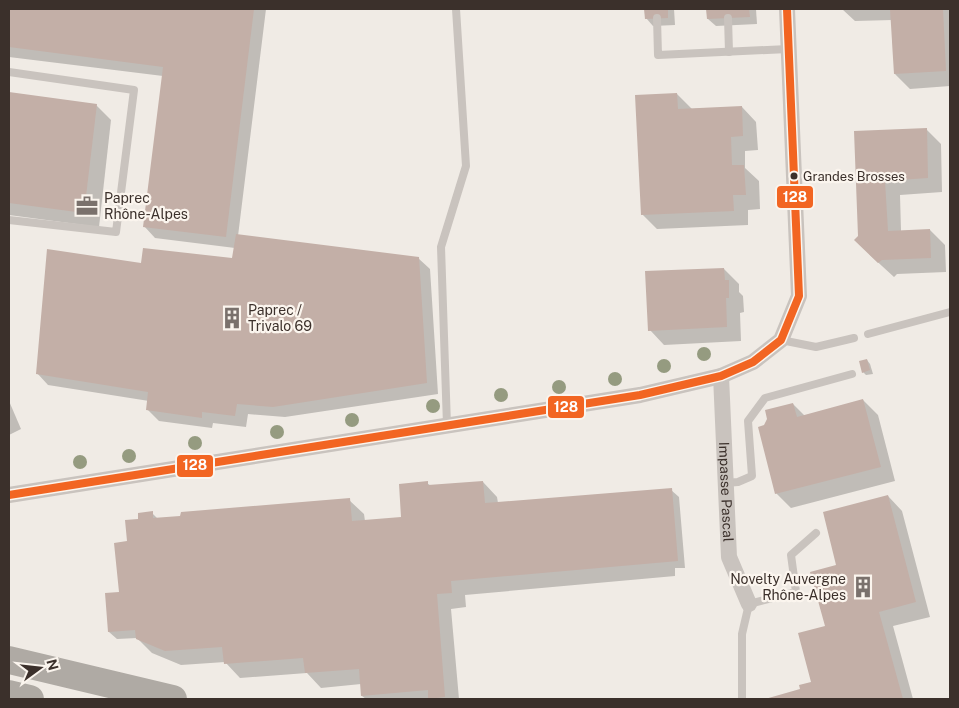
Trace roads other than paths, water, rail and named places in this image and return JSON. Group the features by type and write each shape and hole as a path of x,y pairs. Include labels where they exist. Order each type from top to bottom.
{"highway":[{"path":"9,660 173,699"},
{"path":"9,694 30,699"}],"street":[{"path":"9,495 640,395 721,376 753,362 781,340 799,296 786,9"},
{"name":"Impasse Pascal","path":"721,376 728,557 749,604"}],"lane":[{"path":"448,425 441,247 466,166 456,9"},
{"path":"656,18 658,55 788,49"},
{"path":"728,18 729,52"},
{"path":"9,72 134,90 116,232 9,220"},
{"path":"868,334 950,312"},
{"path":"781,340 816,347 854,338"},
{"path":"725,483 738,482 752,476 748,421 765,398 852,374"},
{"path":"742,699 742,634 749,604 796,592 791,555 816,533"}],"place":[{"name":"Grandes Brosses","path":"794,176"},
{"name":"Paprec Rhône-Alpes","path":"87,206"},
{"name":"Paprec / Trivalo 69","path":"232,318"},
{"name":"Novelty Auvergne Rhône-Alpes","path":"863,587"}]}
